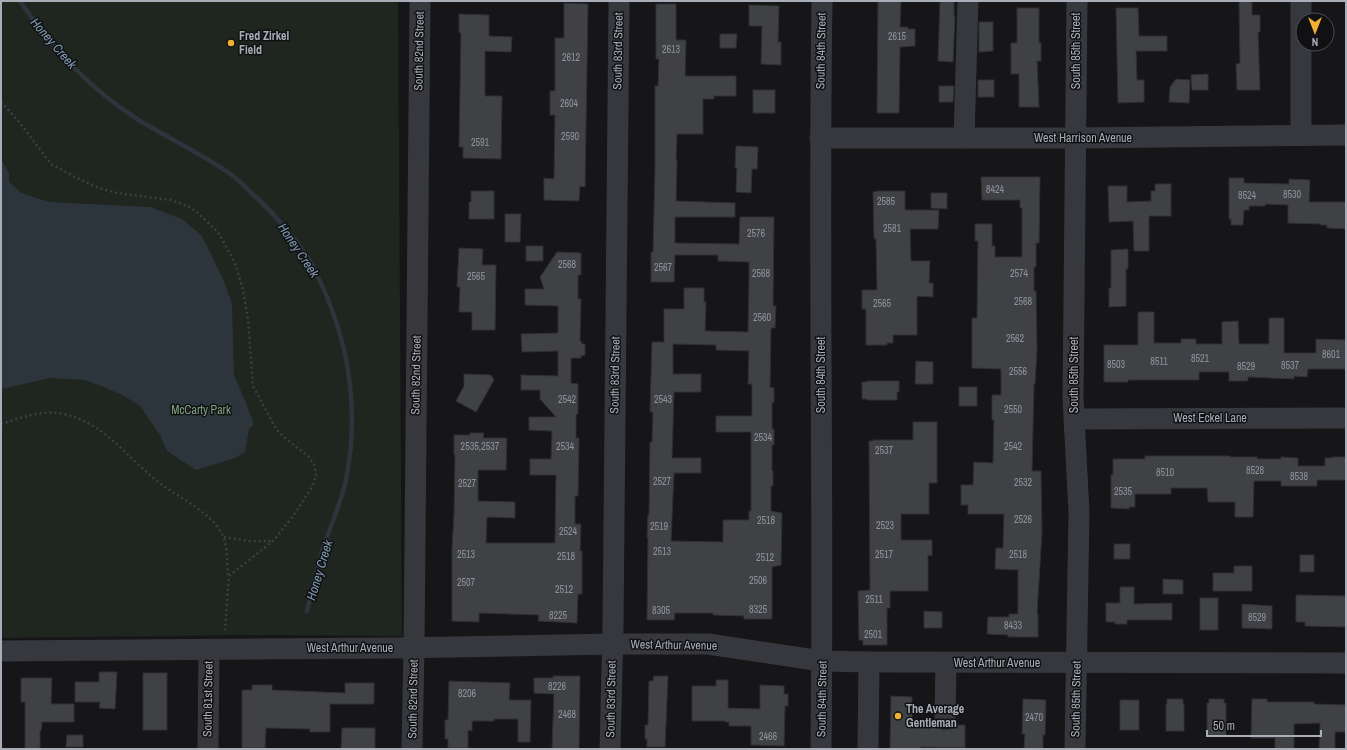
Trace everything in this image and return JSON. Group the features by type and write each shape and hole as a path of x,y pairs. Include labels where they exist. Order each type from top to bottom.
{"street":[{"name":"South 82nd Street","path":"412,749 420,1"},
{"name":"South 83rd Street","path":"610,749 613,644 619,1"},
{"name":"South 84th Street","path":"821,749 820,138 822,1"},
{"path":"964,138 968,1"},
{"name":"South 85th Street","path":"1075,749 1079,512 1073,399 1077,1"},
{"path":"1301,1 1301,135"},
{"name":"West Harrison Avenue","path":"820,138 1076,138 1346,135"},
{"name":"West Eckel Lane","path":"1075,418 1346,418"},
{"name":"West Arthur Avenue","path":"1,650 414,648 613,644 708,644 822,661 946,663 1346,663"},
{"name":"South 81st Street","path":"208,749 209,649"},
{"path":"868,749 869,662"},
{"path":"945,718 946,663"}],"path":[{"path":"1,102 20,123 51,164 100,188 117,193 171,200 190,207 200,214 218,232 236,263 248,319 253,386 276,430 308,456 315,466 316,476 312,487 294,515 273,541 229,576"},
{"path":"1,424 40,413 63,413 84,420 115,443 157,481 195,506 210,518 224,537 229,576 225,630"},
{"path":"224,537 248,541 273,541"}],"green space":[{"name":"McCarty Park","path":"1,1 398,1 402,636 262,635 1,638"}],"shaded area":[{"path":"1,159 9,173 9,182 21,193 49,202 150,207 182,219 202,236 224,281 232,304 234,375 254,424 249,429 245,452 235,458 196,470 167,451 160,435 140,406 124,396 85,380 50,378 1,389"}],"building":[{"path":"878,1 901,1 900,27 915,29 915,46 900,47 899,113 877,113"},
{"path":"940,1 954,1 955,16 953,62 938,61"},
{"path":"1239,1 1252,1 1252,15 1260,15 1260,32 1258,32 1260,90 1237,90 1236,64 1240,63"},
{"path":"564,3 588,4 585,187 580,186 579,201 544,200 544,178 554,179 555,115 550,115 550,91 555,91 555,38 564,38"},
{"path":"656,4 676,4 676,40 686,40 685,76 736,76 736,96 714,96 714,99 703,99 703,134 677,134 676,160 676,201 735,203 735,217 675,217 675,243 739,244 740,217 774,217 773,306 776,306 775,328 771,328 770,387 774,388 774,403 772,402 772,429 774,429 774,445 772,445 773,486 771,486 771,511 782,513 781,565 772,567 772,619 744,619 744,616 713,615 713,613 675,613 674,620 647,620 647,538 649,515 650,442 652,442 653,412 650,412 652,342 664,342 664,309 684,309 684,288 704,288 704,302 706,302 705,331 748,332 749,283 749,262 718,261 718,255 675,255 674,282 651,282 655,170 655,86 658,86 659,59 656,59","holes":["673,344 716,345 716,350 749,351 748,384 752,384 752,416 716,416 716,432 751,432 751,511 749,511 749,520 723,520 723,542 671,541 674,473 701,473 701,458 672,458 674,392 701,392 701,374 673,374"]},
{"path":"749,5 779,6 778,42 781,42 781,65 761,64 762,26 749,26"},
{"path":"1017,8 1039,8 1039,43 1041,43 1041,61 1037,61 1039,107 1019,107 1019,74 1011,74 1011,43 1017,43"},
{"path":"1116,8 1138,8 1139,36 1167,36 1167,51 1136,51 1137,80 1144,80 1144,102 1118,103"},
{"path":"459,14 489,15 489,36 512,37 511,52 485,51 485,96 502,96 501,159 463,158 463,147 459,147 461,33 459,32"},
{"path":"979,22 993,22 993,51 979,52"},
{"path":"720,34 737,34 736,48 720,48"},
{"path":"1208,74 1208,90 1192,90 1191,75"},
{"path":"1176,79 1190,80 1189,103 1169,102 1170,87"},
{"path":"978,80 994,80 994,97 978,97"},
{"path":"939,86 954,86 953,102 939,102"},
{"path":"753,90 775,90 775,113 753,113"},
{"path":"736,146 758,147 757,169 752,169 751,193 736,192"},
{"path":"981,177 1040,177 1039,243 1036,243 1036,267 1034,267 1037,349 1034,384 1032,471 1041,471 1042,532 1037,614 1038,637 1008,637 1008,635 987,634 988,617 1009,617 1009,614 1018,614 1018,570 995,569 996,548 1003,548 1004,514 968,514 968,505 961,505 961,485 973,485 974,462 993,463 994,420 992,420 992,395 1001,395 1001,369 972,368 972,318 977,318 978,241 975,241 975,224 992,224 992,246 995,246 995,257 1022,257 1022,208 1020,208 1020,200 982,200"},
{"path":"1229,178 1244,178 1244,183 1289,184 1289,179 1310,180 1309,202 1346,202 1346,229 1327,228 1327,225 1320,224 1288,223 1288,205 1265,204 1265,206 1249,206 1249,210 1244,210 1243,225 1231,225 1231,219 1229,219"},
{"path":"1155,184 1171,184 1171,216 1149,216 1149,251 1134,251 1133,221 1109,222 1108,186 1127,186 1127,202 1151,201 1151,191 1155,191"},
{"path":"471,191 494,191 494,219 469,219 469,202 471,202"},
{"path":"905,191 905,210 939,210 938,229 910,229 911,261 930,261 929,283 933,283 933,297 917,296 917,335 893,335 893,343 887,343 887,345 866,345 866,309 862,309 862,290 877,290 873,192"},
{"path":"931,193 947,193 947,209 931,208"},
{"path":"505,214 521,214 520,242 505,242"},
{"path":"526,246 543,246 543,261 526,261"},
{"path":"459,248 483,249 482,265 496,265 495,330 472,330 472,312 459,312 460,287 457,287"},
{"path":"1128,249 1128,269 1126,269 1126,306 1109,307 1109,288 1111,288 1111,250"},
{"path":"557,252 581,253 581,275 578,275 578,299 581,299 580,341 582,344 585,344 585,355 581,356 581,358 571,358 571,383 578,384 576,438 579,438 578,496 575,496 575,524 581,524 580,551 582,551 582,594 578,594 577,623 538,621 539,615 479,613 479,622 452,621 452,548 455,455 454,435 484,433 483,438 507,438 506,470 478,470 478,501 515,502 515,518 487,517 486,543 555,543 556,475 530,475 530,459 551,459 552,431 529,430 529,417 556,417 540,399 540,390 521,390 521,375 558,376 558,351 522,352 521,334 558,333 558,306 525,305 525,289 544,289 540,277"},
{"path":"1138,312 1154,312 1154,343 1181,343 1181,339 1196,339 1196,344 1222,344 1222,322 1238,321 1239,344 1269,344 1269,318 1284,318 1284,353 1316,353 1316,339 1346,340 1346,369 1308,369 1307,377 1294,376 1294,379 1248,377 1248,381 1229,381 1229,372 1199,372 1199,380 1128,380 1128,382 1104,382 1104,345 1138,345"},
{"path":"916,361 933,362 933,384 915,384"},
{"path":"464,374 491,375 494,380 476,412 456,401 464,386"},
{"path":"899,381 897,400 862,399 862,382"},
{"path":"959,387 977,387 977,406 959,406"},
{"path":"913,422 937,422 937,483 929,483 929,514 901,514 901,540 932,540 932,556 928,555 928,591 890,591 890,608 887,608 887,645 863,645 863,640 859,640 858,591 870,590 869,441 913,440"},
{"path":"1145,456 1230,456 1257,457 1257,459 1281,459 1281,457 1298,458 1298,466 1325,466 1325,458 1346,457 1346,480 1317,480 1317,486 1281,486 1281,481 1254,481 1253,517 1235,517 1235,502 1208,502 1207,488 1171,488 1171,494 1135,494 1135,507 1129,507 1129,509 1111,508 1111,475 1113,475 1113,459 1145,459"},
{"path":"1114,544 1130,544 1130,559 1114,559"},
{"path":"1300,555 1314,555 1314,572 1300,572"},
{"path":"1234,566 1252,566 1252,591 1213,591 1213,573 1234,573"},
{"path":"1163,579 1183,580 1183,594 1163,594"},
{"path":"1120,587 1134,587 1134,604 1172,603 1172,620 1127,620 1127,624 1106,622 1106,603 1120,603"},
{"path":"1296,595 1346,596 1346,627 1305,626 1305,622 1296,622"},
{"path":"1200,598 1218,598 1218,630 1200,630"},
{"path":"1242,604 1272,606 1272,629 1242,628"},
{"path":"924,611 942,612 942,628 924,628"},
{"path":"99,672 117,672 115,709 99,708 100,702 75,702 75,682 99,682"},
{"path":"143,673 167,673 167,730 143,730"},
{"path":"553,676 580,676 579,749 552,749 554,694 534,693 534,678 553,678"},
{"path":"654,676 668,676 665,747 647,747 647,739 645,739 645,725 648,725 649,681 653,681"},
{"path":"21,678 52,678 51,704 74,704 74,722 42,722 40,731 40,749 25,749 25,702 21,702"},
{"path":"716,680 728,680 728,708 760,709 760,685 784,686 784,694 788,694 788,706 785,706 784,746 751,745 751,726 729,726 729,722 725,721 692,721 692,686 716,686"},
{"path":"449,681 510,683 509,700 531,700 530,742 518,742 518,719 494,719 494,721 472,721 472,731 468,730 468,748 448,748 448,739 445,739 445,720 448,720"},
{"path":"345,683 374,683 374,704 330,704 330,732 310,732 310,729 266,728 265,748 242,748 242,690 252,690 252,685 272,685 272,690 345,693"},
{"path":"891,696 912,697 912,724 935,724 944,730 950,729 955,725 965,725 965,748 921,747 921,749 890,749"},
{"path":"1023,699 1046,700 1043,749 1024,749 1025,734 1022,734"},
{"path":"1167,699 1183,699 1184,731 1166,731"},
{"path":"1209,699 1224,699 1224,703 1226,703 1226,736 1207,736 1207,703 1209,703"},
{"path":"1252,699 1267,699 1267,702 1314,702 1314,704 1346,705 1346,732 1335,732 1335,749 1319,749 1320,723 1294,724 1294,749 1275,749 1275,738 1251,738"},
{"path":"1120,700 1139,700 1139,730 1120,730"},
{"path":"342,728 375,728 375,749 341,749"},
{"path":"67,735 83,735 83,747 66,747"}],"waterway":[{"name":"Honey Creek","path":"20,1 58,51 103,94 137,119 209,160 239,181 286,229 299,245 317,275 327,297 342,341 347,364 352,410 350,457 344,489 323,548 307,611"}],"place":[{"name":"Fred Zirkel Field","path":"231,43"},
{"name":"The Average Gentleman","path":"898,716"}]}
